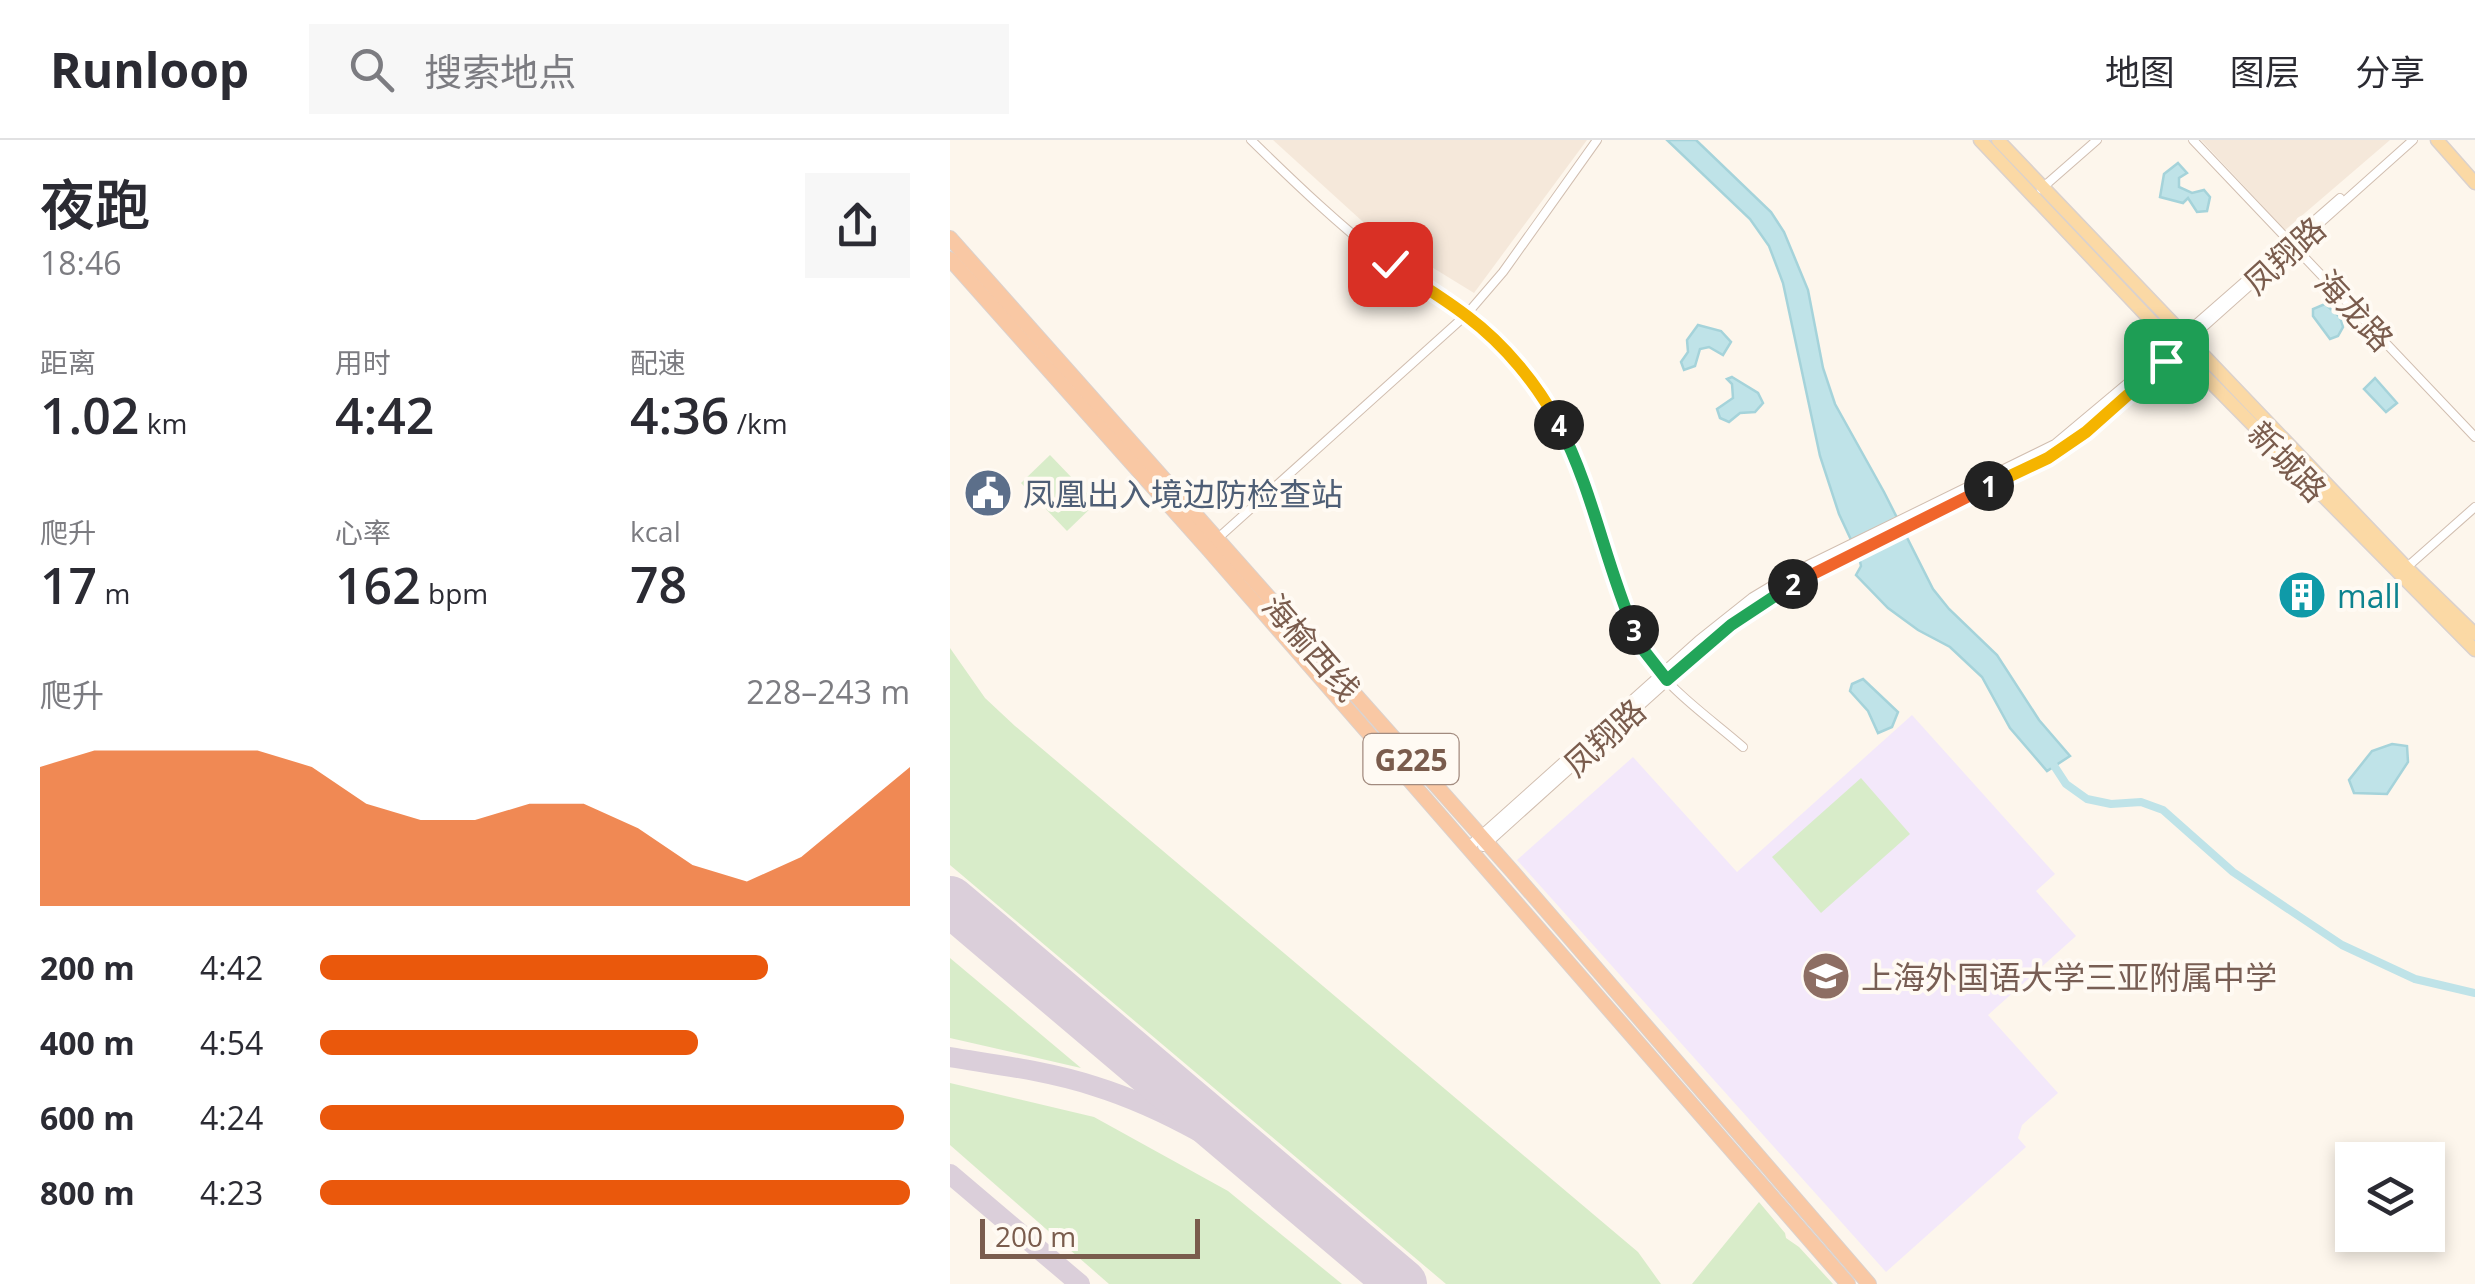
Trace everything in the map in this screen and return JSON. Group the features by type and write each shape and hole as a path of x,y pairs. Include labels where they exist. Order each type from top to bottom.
{"highway":[{"name":"海榆西线","path":"950,238 1070,383 1869,1284"},
{"name":"海榆西线","path":"950,259 1217,539 1848,1284"}],"main road":[{"name":"新城路","path":"1980,140 2038,191 2475,650"},
{"name":"新城路","path":"1998,140 2038,191"},
{"path":"2438,140 2475,182"},
{"name":"新城路","path":"2402,570 2475,634"}],"street":[{"path":"1251,140 1316,203 1390,264 1466,315 1531,381 1556,418 1591,498 1618,593 1642,648 1664,677 1743,747"},
{"path":"1217,539 1466,315 1503,272 1597,140"},
{"path":"2038,191 2097,140"},
{"name":"海龙路","path":"2193,140 2475,437"},
{"name":"凤翔路","path":"1478,845 1664,677 1758,605 1852,549 2076,431 2411,140"},
{"path":"2402,570 2475,507"}],"shaded area":[{"path":"1273,140 1587,140 1474,293 1373,231"},
{"path":"2201,140 2390,140 2285,230"},
{"name":"上海外国语大学三亚附属中学","path":"1912,715 2055,874 2036,891 2076,936 1988,1015 2058,1093 2022,1125 2018,1138 2026,1147 1886,1272 1517,860 1633,757 1737,872"}],"green space":[{"path":"1050,455 1096,503 1067,531 1021,483"},
{"path":"950,648 985,698 1015,726 1638,1252 1661,1284 1446,1284 950,865"},
{"path":"1861,778 1910,834 1821,913 1772,857"},
{"path":"950,958 1081,1068 950,1038"},
{"path":"950,1083 1094,1117 1228,1191 1342,1284 1109,1284 950,1145"},
{"path":"1759,1202 1786,1238 1833,1284 1692,1284"}],"water":[{"path":"1667,140 1696,140 1771,212 1784,232 1808,290 1823,368 1835,404 1933,589 1997,655 2039,720 2070,756 2047,771 2010,728 1982,677 1950,647 1888,608 1856,575 1861,566 1859,557 1839,514 1820,456 1783,283 1769,246 1750,219"},
{"path":"2178,163 2187,173 2179,178 2179,187 2192,193 2204,190 2210,197 2207,211 2197,212 2188,198 2183,203 2160,197 2164,174"},
{"path":"2325,304 2340,317 2343,327 2338,336 2330,339 2313,316 2313,309"},
{"path":"1698,325 1721,331 1731,342 1723,355 1709,347 1700,349 1695,366 1684,370 1681,362 1688,352 1687,340"},
{"path":"1732,377 1758,393 1763,403 1755,412 1740,413 1729,422 1720,418 1717,409 1733,398 1732,384 1727,379"},
{"path":"2375,378 2397,403 2386,412 2364,389"},
{"path":"1863,679 1898,712 1892,727 1878,733 1868,711 1850,691 1852,684"},
{"path":"2392,744 2407,746 2408,762 2387,794 2354,793 2349,780 2372,751"}],"waterway":[{"path":"2051,761 2066,784 2087,799 2111,804 2141,802 2163,810 2233,872 2342,945 2415,979 2475,993"}],"taxiway":[{"path":"950,902 967,916"},
{"path":"950,1057 1059,1076 1121,1095 1201,1133 1298,1195"},
{"path":"950,1174 1080,1284"}],"runway":[{"path":"950,901 1402,1284"}],"place":[{"name":"凤凰出入境边防检查站","path":"988,493"},
{"name":"mall","path":"2302,595"},
{"name":"上海外国语大学三亚附属中学","path":"1826,976"}],"route":[{"path":"1390,264 1488,334 1531,381 1556,418 1591,498 1618,593 1642,648 1667,680 1731,625 1802,578 2048,458 2090,429 2166,361"}]}
